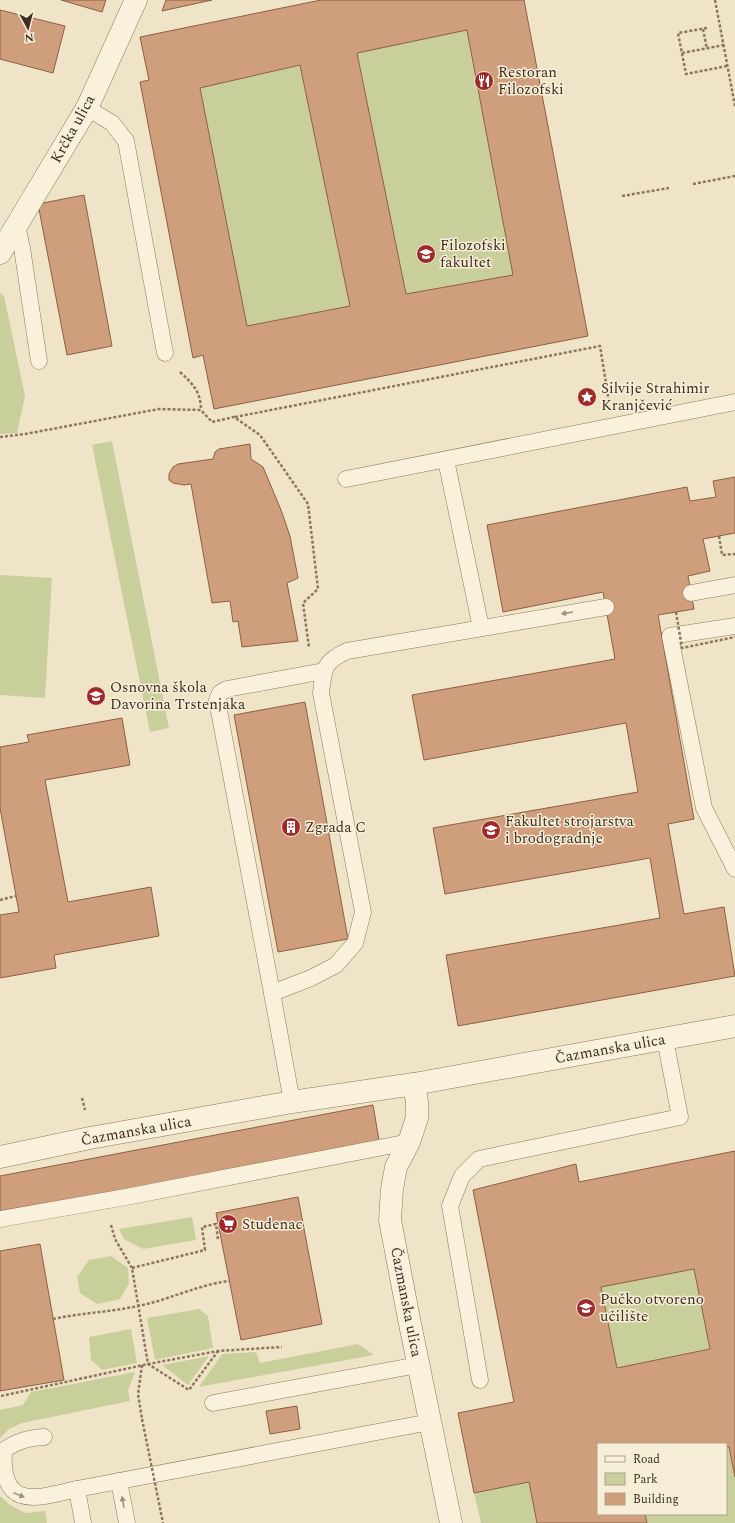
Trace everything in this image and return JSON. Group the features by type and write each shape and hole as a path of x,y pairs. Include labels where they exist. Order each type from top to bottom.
{"street":[{"name":"Krčka ulica","path":"0,253 87,108 136,0"},
{"name":"Čazmanska ulica","path":"0,1158 90,1138 292,1102 414,1084 735,1026"},
{"name":"Čazmanska ulica","path":"414,1084 417,1102 417,1118 396,1167 392,1189 390,1220 451,1523"}],"lane":[{"path":"87,108 112,123 126,140 165,353"},
{"path":"17,226 21,243 39,362"},
{"path":"346,479 735,402"},
{"path":"446,460 482,628"},
{"path":"691,593 735,585"},
{"path":"292,1102 217,700 220,693 227,689 318,672 333,658 347,651 606,607"},
{"path":"735,626 670,636 704,808 735,869"},
{"path":"272,993 311,978 336,965 355,943 363,912 318,672"},
{"path":"480,1380 450,1206 462,1176 479,1159 680,1117 665,1039"},
{"path":"0,1220 408,1142"},
{"path":"213,1403 418,1365"},
{"path":"44,1438 30,1438 15,1443 4,1450 2,1472 8,1489 26,1498 38,1498 77,1489 430,1422"},
{"path":"119,1481 127,1523"},
{"path":"77,1489 82,1523"}],"path":[{"path":"715,0 735,106"},
{"path":"707,28 678,33 686,74 727,66"},
{"path":"703,29 707,49"},
{"path":"682,53 724,45"},
{"path":"693,184 735,176"},
{"path":"622,196 669,188"},
{"path":"165,353 173,365 192,383 201,399 201,410 212,422 600,346 610,403 616,401"},
{"path":"0,437 25,434 159,409 201,410"},
{"path":"234,417 260,435 308,504 318,589 303,602 318,672"},
{"path":"719,536 722,555 735,554"},
{"path":"676,612 682,648 735,637"},
{"path":"0,900 16,896"},
{"path":"82,1098 85,1110"},
{"path":"106,1200 115,1239 132,1268 148,1364 189,1390 218,1351"},
{"path":"132,1268 206,1250 202,1227 216,1224 218,1240"},
{"path":"53,1319 76,1314 138,1306 208,1284 229,1281"},
{"path":"1,1396 142,1365 218,1351 282,1347"},
{"path":"142,1365 138,1394 163,1523"}],"green space":[{"path":"467,30 513,275 406,294 357,53"},
{"path":"300,65 350,306 247,326 200,88"},
{"path":"0,293 4,296 25,396 17,433 0,434"},
{"path":"112,441 169,728 150,732 92,445"},
{"path":"0,575 52,578 45,698 0,695"},
{"path":"192,1217 196,1240 143,1249 124,1239 119,1229"},
{"path":"111,1256 128,1268 129,1284 120,1299 97,1304 80,1293 77,1277 89,1260"},
{"path":"694,1269 710,1349 617,1368 601,1287"},
{"path":"199,1309 208,1316 213,1348 155,1360 147,1318"},
{"path":"131,1329 137,1363 102,1370 91,1360 89,1337"},
{"path":"358,1344 374,1355 199,1387 222,1354 256,1352 260,1363"},
{"path":"209,1356 188,1385 162,1365"},
{"path":"135,1372 128,1390 130,1401 22,1423 9,1429 0,1438 0,1410 23,1405 31,1392"},
{"path":"727,1447 729,1447 735,1477 735,1523 647,1523 645,1515 727,1515"},
{"path":"529,1482 537,1523 481,1523 474,1493"},
{"path":"0,1496 10,1505 25,1513 45,1511 47,1523 0,1523"}],"building":[{"path":"61,0 106,0 102,12"},
{"path":"166,0 212,0 162,11"},
{"path":"321,0 524,0 588,336 214,409 203,355 193,358 140,82 149,80 140,37","holes":["467,30 513,275 406,294 357,53","300,65 350,306 247,326 200,88"]},
{"path":"0,10 65,26 53,73 0,59"},
{"path":"84,195 112,346 67,355 38,204"},
{"path":"250,444 251,459 263,467 290,536 298,578 287,583 298,641 242,647 238,621 233,622 230,601 212,603 191,484 184,485 173,483 169,480 169,474 173,467 178,464 213,459 215,452 219,449"},
{"path":"735,477 735,533 703,539 710,571 688,576 694,609 658,615 694,819 668,824 684,914 724,907 735,976 458,1026 446,955 660,918 650,858 445,894 433,828 638,792 626,723 424,760 412,695 615,659 603,592 503,612 487,525 687,487 690,501 716,497 713,481"},
{"name":"Zgrada C","path":"305,702 348,939 278,952 234,715"},
{"path":"122,718 130,765 45,780 68,902 151,887 159,936 54,955 56,968 0,978 0,915 19,912 0,808 0,747 29,742 27,735"},
{"path":"373,1105 380,1146 0,1217 0,1176"},
{"path":"735,1151 735,1477 727,1443 597,1443 597,1515 645,1515 647,1523 537,1523 529,1482 474,1493 458,1413 514,1402 473,1190 576,1164 579,1182","holes":["694,1269 710,1349 617,1368 601,1287"]},
{"path":"298,1197 322,1324 241,1340 216,1213"},
{"path":"40,1244 64,1380 0,1391 0,1251"},
{"path":"297,1406 300,1429 270,1434 266,1411"}],"place":[{"name":"Restoran Filozofski","path":"484,81"},
{"name":"Filozofski fakultet","path":"426,254"},
{"name":"Silvije Strahimir Kranjčević","path":"587,397"},
{"name":"Osnovna škola Davorina Trstenjaka","path":"96,696"},
{"name":"Zgrada C","path":"291,827"},
{"name":"Fakultet strojarstva i brodogradnje","path":"491,830"},
{"name":"Studenac","path":"228,1224"},
{"name":"Pučko otvoreno učilište","path":"586,1308"}]}
